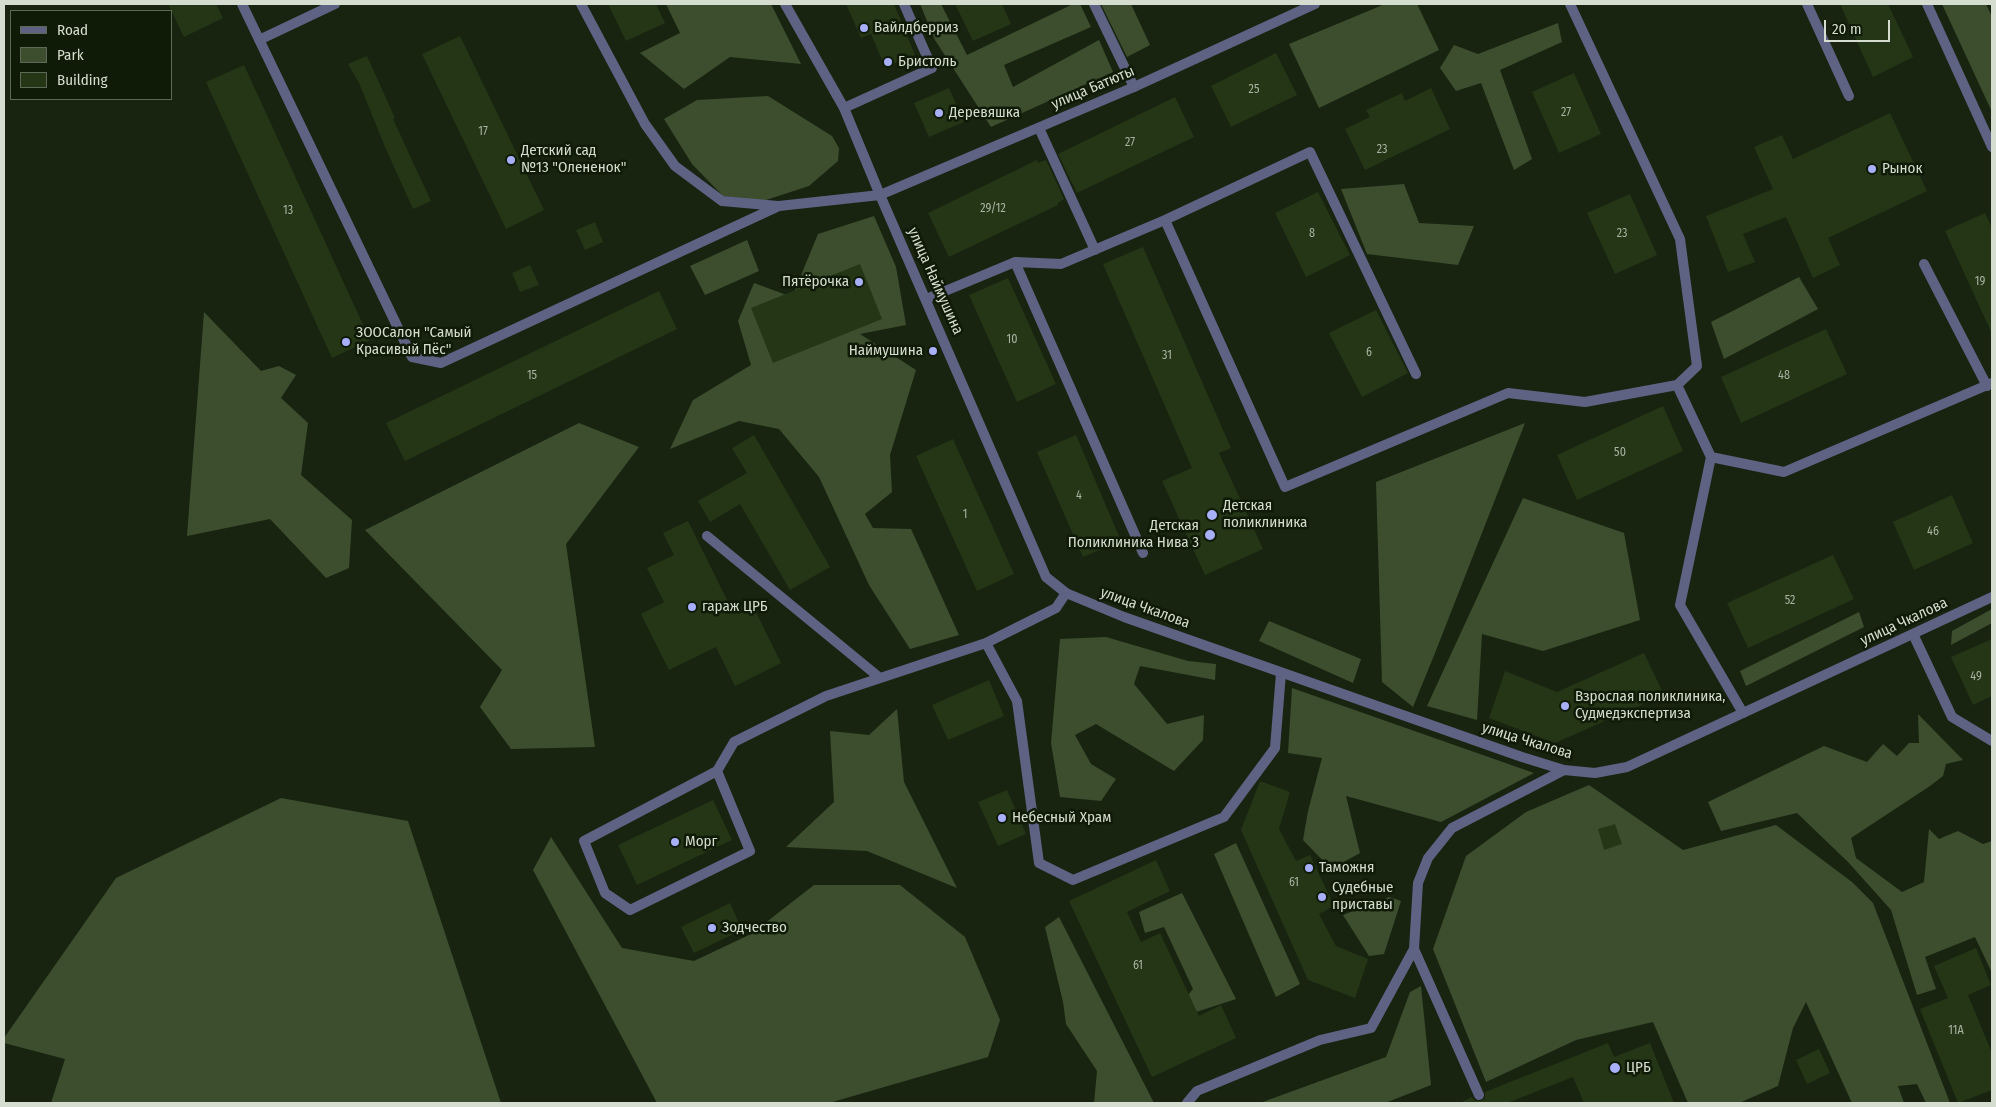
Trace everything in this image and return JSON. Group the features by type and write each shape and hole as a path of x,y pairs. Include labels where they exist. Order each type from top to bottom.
{"street":[{"path":"242,4 412,357 441,363 779,206"},
{"path":"260,40 334,4"},
{"path":"581,4 645,124 675,166 722,201 779,206"},
{"name":"улица Наймушина","path":"785,4 844,108 1046,576"},
{"path":"844,108 932,68 904,4"},
{"path":"1094,4 1134,87"},
{"name":"улица Батюты","path":"779,206 880,195 1134,87 1315,4"},
{"path":"1165,220 1285,487 1508,393 1585,402 1676,385 1696,366 1680,239 1570,4"},
{"path":"1807,4 1849,96"},
{"path":"1927,4 1992,147"},
{"path":"1039,128 1095,250"},
{"path":"926,299 1015,262 1061,264 1165,220 1310,152 1416,374"},
{"path":"1015,262 1143,553"},
{"path":"1712,457 1784,472 1989,384 1924,264"},
{"path":"1676,385 1712,457 1680,605 1743,713"},
{"path":"707,536 880,678"},
{"name":"улица Чкалова","path":"1046,576 1066,593 1124,617 1522,757 1564,770 1595,773 1627,766 1992,598"},
{"path":"716,771 750,851 630,910 605,893 584,841 716,771 734,742 826,696 986,643 1056,608 1066,593"},
{"path":"1913,634 1952,717 1992,741"},
{"path":"986,643 1017,700 1039,863 1073,880 1224,817 1275,748 1281,673"},
{"path":"1187,1103 1197,1091 1320,1040 1371,1028 1414,949 1418,883 1428,858 1452,828 1564,770"},
{"path":"1414,949 1479,1095"}],"green space":[{"path":"666,4 771,4 801,64 730,57 684,89 640,53 680,33"},
{"path":"920,4 941,4 967,55 1073,4 1080,4 1091,27 1004,65 1013,87 1099,40 1113,72 991,127 935,40"},
{"path":"1101,4 1131,4 1150,45 1127,57"},
{"path":"1385,4 1417,4 1439,50 1319,108 1289,44"},
{"path":"1942,4 1986,4 1992,17 1992,112"},
{"path":"1558,23 1562,42 1500,70 1532,159 1514,170 1481,83 1456,91 1440,68 1454,45 1478,54"},
{"path":"768,96 832,136 839,148 838,161 809,186 763,201 723,196 692,164 664,119 697,100"},
{"path":"1404,184 1419,223 1474,226 1458,265 1367,254 1341,189"},
{"path":"874,216 896,267 906,325 860,334 916,370 890,455 892,492 865,514 873,528 911,529 959,635 910,649 869,585 819,477 779,429 739,421 670,449 693,400 751,365 738,321 754,283 792,297 818,234"},
{"path":"747,240 759,271 705,295 690,266"},
{"path":"1799,277 1818,309 1724,359 1711,322"},
{"path":"204,312 261,371 279,366 296,375 281,398 308,423 301,475 352,520 349,568 326,578 270,519 187,536"},
{"path":"579,423 639,447 566,544 595,747 511,749 480,707 502,670 365,530"},
{"path":"1525,423 1413,707 1382,682 1376,482"},
{"path":"1523,498 1624,533 1640,620 1543,651 1482,634 1477,720 1427,706"},
{"path":"1992,609 1992,623 1951,645 1952,631"},
{"path":"1859,612 1864,627 1746,686 1740,671"},
{"path":"1269,621 1361,659 1353,683 1259,641"},
{"path":"1106,637 1188,661 1216,664 1215,680 1140,666 1134,684 1167,724 1204,715 1203,740 1174,771 1096,724 1075,735 1091,764 1116,779 1101,801 1060,797 1051,743 1060,639"},
{"path":"1292,688 1534,773 1441,822 1346,796 1360,853 1331,869 1303,840 1308,811 1322,758 1288,753"},
{"path":"897,709 904,782 957,888 867,851 786,847 834,802 830,731 869,735"},
{"path":"1918,714 1963,760 1946,764 1943,776 1851,838 1856,858 1902,892 1924,882 1929,829 1939,839 1958,831 1983,844 1992,841 1992,973 1975,937 1925,957 1936,989 1917,995 1891,910 1848,862 1797,813 1721,831 1708,802 1824,746 1867,762 1883,744 1897,756 1909,743 1919,743"},
{"path":"1589,785 1683,850 1776,825 1852,882 1873,903 1950,1103 1926,1103 1917,1084 1898,1086 1904,1103 1852,1103 1806,1002 1793,1028 1778,1086 1739,1103 1688,1103 1653,1022 1576,1040 1486,1082 1433,949 1466,856 1526,812"},
{"path":"281,798 408,821 501,1103 51,1103 65,1059 4,1043 4,1038 116,878"},
{"path":"551,837 622,948 694,961 751,934 814,885 900,885 965,937 1000,1020 988,1057 829,1103 657,1103 533,870"},
{"path":"1236,843 1300,984 1276,997 1214,854"},
{"path":"1182,893 1236,999 1187,1015 1183,1001 1193,989 1164,927 1145,933 1139,912"},
{"path":"1389,897 1401,901 1384,954 1369,956 1343,915"},
{"path":"1059,917 1154,1103 1094,1103 1097,1071 1066,1024 1063,1002 1045,927"},
{"path":"1421,986 1431,1085 1385,1103 1260,1103 1386,1057 1410,992"}],"building":[{"path":"168,4 216,4 223,18 184,37"},
{"path":"608,4 656,4 665,23 626,41"},
{"path":"846,4 894,4 915,55 885,67 871,34 861,38"},
{"path":"955,4 1002,4 1011,24 973,41"},
{"path":"1840,4 1888,4 1913,57 1873,77"},
{"path":"460,36 544,210 506,229 422,54"},
{"path":"1276,53 1297,95 1231,127 1211,86"},
{"path":"367,56 395,118 393,119 431,201 413,209 359,83 348,64"},
{"path":"244,65 370,340 332,358 206,82"},
{"path":"1574,73 1601,134 1559,153 1532,92"},
{"name":"Деревяшка","path":"949,88 964,122 929,137 914,103"},
{"path":"1431,88 1450,129 1365,170 1345,129 1370,117 1366,110 1402,93 1405,101"},
{"path":"1175,97 1194,137 1077,193 1058,154"},
{"path":"1890,113 1927,191 1828,238 1840,265 1813,278 1786,217 1743,234 1755,262 1728,272 1706,216 1773,189 1754,147 1782,135 1793,159"},
{"path":"1037,160 1038,163 1046,160 1064,199 1058,205 949,257 928,213"},
{"path":"1318,192 1350,255 1306,277 1275,213"},
{"path":"1630,194 1657,255 1615,274 1587,213"},
{"path":"1985,213 1992,228 1992,334 1945,231"},
{"path":"595,222 603,242 585,250 576,230"},
{"path":"1143,247 1231,448 1219,453 1263,549 1205,575 1162,481 1192,468 1103,264"},
{"path":"860,264 882,319 773,363 751,308"},
{"path":"530,265 539,285 520,292 512,273"},
{"path":"1008,278 1056,384 1017,402 969,295"},
{"path":"659,291 677,329 405,461 386,423"},
{"path":"1376,310 1408,373 1362,397 1329,333"},
{"path":"1826,329 1847,374 1741,423 1721,377"},
{"path":"1663,406 1683,451 1577,500 1557,455"},
{"name":"гараж ЦРБ","path":"754,435 830,567 790,590 740,504 710,522 698,501 747,473 732,448"},
{"path":"1076,435 1121,541 1083,557 1037,452"},
{"path":"953,439 1014,574 977,591 916,456"},
{"path":"1952,495 1973,543 1914,570 1893,522"},
{"name":"гараж ЦРБ","path":"688,521 733,612 751,602 781,663 735,686 716,647 669,670 641,614 664,602 647,568 674,555 663,533"},
{"path":"1833,555 1854,599 1748,648 1727,603"},
{"path":"1992,639 1992,696 1973,705 1951,657"},
{"name":"Взрослая поликлиника, Судмедэкспертиза","path":"1644,653 1664,695 1555,743 1489,718 1505,671 1557,692"},
{"path":"989,680 1004,716 948,740 932,705"},
{"path":"1260,781 1290,792 1279,829 1296,861 1310,855 1334,906 1319,914 1336,946 1368,959 1355,998 1308,980 1241,830"},
{"name":"Небесный Храм","path":"1007,790 1026,834 998,846 978,802"},
{"name":"Морг","path":"713,800 732,840 637,885 618,845"},
{"path":"1615,824 1622,844 1604,850 1598,829"},
{"path":"1156,860 1170,891 1127,912 1141,942 1160,933 1199,1016 1221,1005 1236,1038 1152,1077 1069,901"},
{"name":"Зодчество","path":"730,903 742,930 694,953 681,927"},
{"path":"1976,948 1991,985 1968,995 1992,1053 1992,1090 1958,1103 1920,1009 1948,998 1934,966"},
{"name":"ЦРБ","path":"1608,1043 1614,1057 1650,1043 1674,1103 1584,1103 1573,1077 1507,1103 1460,1103 1472,1097 1475,1101 1481,1101 1485,1099 1485,1092"},
{"path":"1819,1049 1830,1073 1807,1084 1796,1060"}],"place":[{"name":"Вайлдберриз","path":"864,28"},
{"name":"Бристоль","path":"888,62"},
{"name":"Деревяшка","path":"939,113"},
{"name":"Детский сад №13 \"Олененок\"","path":"511,160"},
{"name":"Рынок","path":"1872,169"},
{"name":"Пятёрочка","path":"859,282"},
{"name":"ЗООСалон \"Самый Красивый Пёс\"","path":"346,342"},
{"name":"Наймушина","path":"933,351"},
{"name":"Детская поликлиника","path":"1212,515"},
{"name":"Детская Поликлиника Нива 3","path":"1210,535"},
{"name":"гараж ЦРБ","path":"692,607"},
{"name":"Взрослая поликлиника, Судмедэкспертиза","path":"1565,706"},
{"name":"Небесный Храм","path":"1002,818"},
{"name":"Морг","path":"675,842"},
{"name":"Таможня","path":"1309,868"},
{"name":"Судебные приставы","path":"1322,897"},
{"name":"Зодчество","path":"712,928"},
{"name":"ЦРБ","path":"1615,1068"}]}
